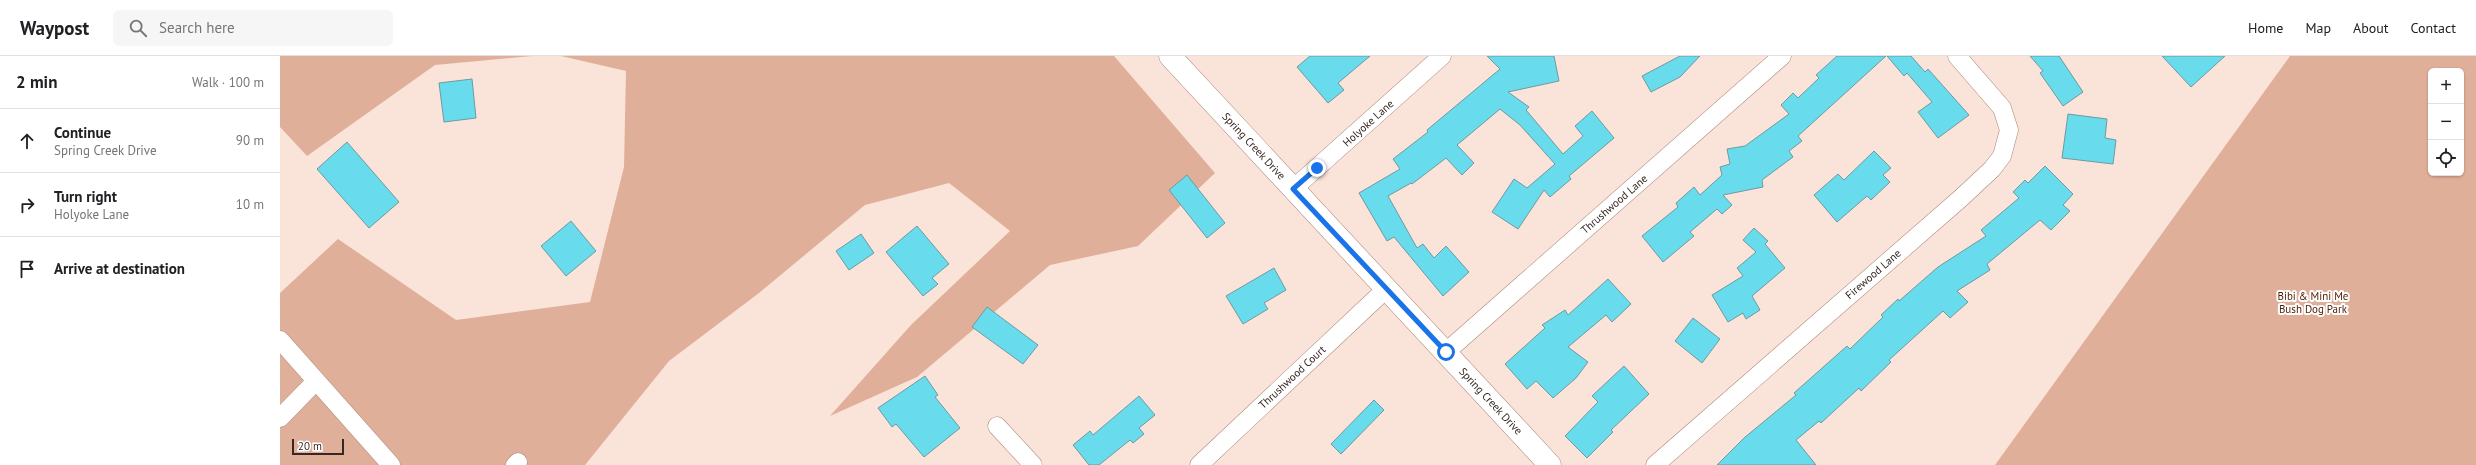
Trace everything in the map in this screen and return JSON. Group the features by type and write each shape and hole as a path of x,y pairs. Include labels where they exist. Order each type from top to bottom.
{"street":[{"name":"Spring Creek Drive","path":"1170,56 1550,465"},
{"name":"Holyoke Lane","path":"1293,189 1442,56"},
{"name":"Thrushwood Lane","path":"1446,352 1782,56"},
{"name":"Firewood Lane","path":"1655,465 1961,198 1992,169 2002,156 2009,130 2002,108 1958,57"},
{"name":"Thrushwood Court","path":"1199,465 1386,289"},
{"path":"280,340 391,465"},
{"path":"280,418 316,381"},
{"path":"997,426 1033,465"}],"green space":[{"path":"280,56 532,56 435,65 307,156 280,127"},
{"path":"561,56 1114,56 1215,173 1138,246 1050,265 917,377 830,416 911,325 1010,231 949,183 865,205 759,293 669,361 585,465 280,465 280,293 338,239 456,320 590,302 624,167 626,71"},
{"name":"Bibi & Mini Me Bush Dog Park","path":"2290,56 2476,56 2476,465 1995,465"}],"building":[{"path":"1310,56 1370,56 1338,83 1344,90 1328,103 1297,67"},
{"path":"1487,56 1554,56 1559,81 1508,92 1529,107 1526,110 1563,154 1583,136 1575,126 1592,111 1614,138 1569,176 1571,179 1550,197 1544,190 1518,229 1492,212 1514,179 1527,188 1555,164 1520,125 1500,109 1457,145 1474,163 1462,175 1446,158 1412,184 1411,183 1388,196 1417,248 1423,244 1434,258 1446,246 1469,272 1443,296 1394,237 1387,241 1359,193 1400,169 1393,159 1428,132 1427,130 1500,69"},
{"path":"1680,56 1700,56 1680,77 1651,92 1642,76"},
{"path":"1837,56 1886,56 1798,136 1802,141 1789,151 1793,157 1762,180 1763,187 1723,195 1732,205 1722,214 1717,209 1690,232 1694,236 1663,262 1642,236 1678,207 1676,203 1694,187 1700,195 1722,175 1720,167 1730,164 1727,149 1745,146 1789,114 1781,105 1793,93 1798,98 1819,78 1816,75"},
{"path":"1887,56 1911,56 1925,72 1928,69 1969,115 1938,138 1918,112 1932,102 1907,73 1904,76"},
{"path":"2030,56 2059,56 2083,92 2063,106 2040,73 2043,71"},
{"path":"2162,56 2225,56 2191,87"},
{"path":"472,79 476,118 444,122 439,83"},
{"path":"2068,114 2107,119 2105,138 2116,140 2113,164 2062,158"},
{"path":"347,142 399,202 369,228 317,169"},
{"path":"1874,151 1891,168 1883,175 1890,182 1871,200 1867,196 1837,222 1814,195 1838,174 1844,180"},
{"path":"2045,166 2073,194 2063,205 2070,211 2051,230 2040,220 1987,264 1990,270 1957,291 1968,302 1950,318 1943,311 1889,360 1891,362 1861,391 1859,388 1821,423 1819,421 1796,440 1816,465 1717,465 1744,438 1796,395 1794,393 1847,346 1850,349 1883,317 1881,315 1898,299 1899,301 1938,267 1986,236 1981,230 2019,198 2013,192 2025,180 2028,183"},
{"path":"1187,175 1225,223 1207,238 1169,190"},
{"path":"571,221 596,251 566,276 541,246"},
{"path":"917,226 949,264 932,278 938,284 923,296 886,252"},
{"path":"1754,228 1768,241 1765,244 1785,268 1752,296 1760,310 1746,319 1743,313 1728,322 1712,295 1743,276 1737,268 1756,252 1743,240"},
{"path":"861,234 874,253 849,270 836,251"},
{"path":"1274,268 1286,290 1264,303 1268,309 1243,324 1226,296"},
{"path":"1608,279 1631,304 1612,322 1606,315 1568,347 1588,362 1576,378 1553,398 1536,381 1527,389 1505,364 1545,328 1542,325 1565,310 1568,315"},
{"path":"987,307 1038,345 1023,364 972,327"},
{"path":"1693,318 1720,339 1702,363 1675,341"},
{"path":"1624,366 1649,394 1611,430 1613,432 1587,458 1565,436 1598,402 1592,396"},
{"path":"925,376 938,395 935,397 960,428 924,457 896,424 892,427 878,408"},
{"path":"1139,396 1155,415 1139,428 1144,434 1133,443 1130,440 1099,465 1089,465 1073,445 1090,431 1093,435"},
{"path":"1374,400 1384,410 1341,454 1331,444"}],"route":[{"path":"1317,168 1293,189 1446,352"}]}
